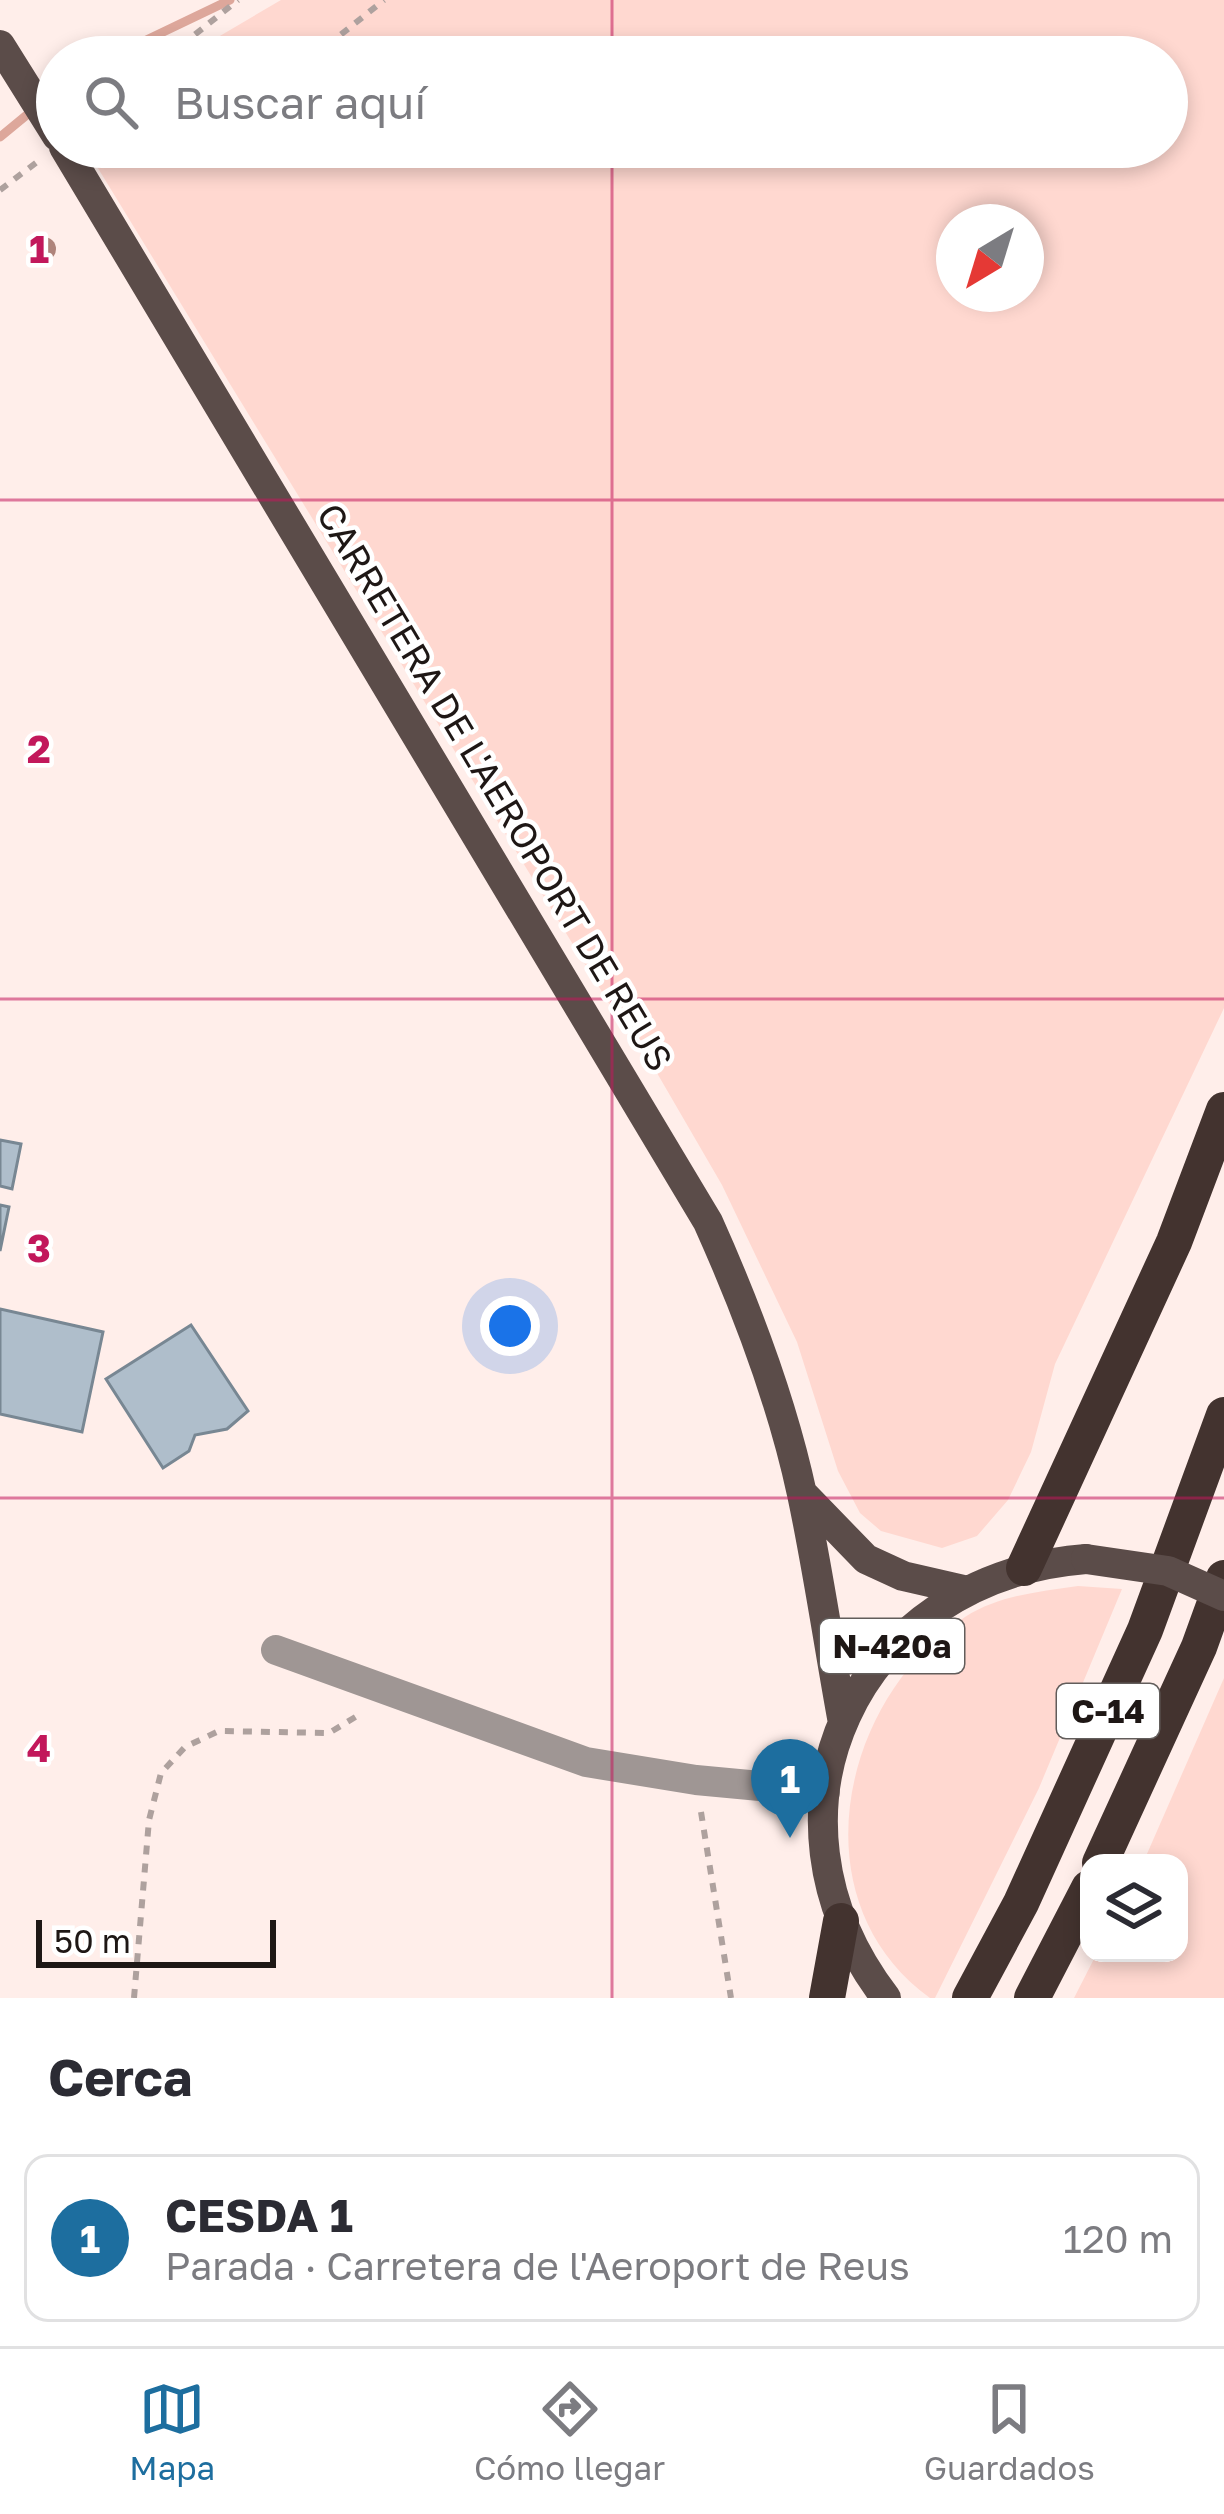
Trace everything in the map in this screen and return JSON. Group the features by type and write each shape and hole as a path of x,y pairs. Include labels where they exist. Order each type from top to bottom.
{"highway":[{"path":"1024,1568 1174,1242 1224,1109"},
{"name":"C-14","path":"970,1998 1022,1903 1144,1630 1224,1415"},
{"name":"C-14","path":"1104,1854 1199,1647 1224,1577"},
{"path":"1032,1998 1080,1905"},
{"path":"827,1998 841,1922"}],"main road":[{"name":"CARRETERA DE L'AEROPORT DE REUS","path":"0,45 36,109"},
{"name":"CARRETERA DE L'AEROPORT DE REUS","path":"70,168 708,1222 777,1402 802,1493 843,1723"},
{"name":"CARRETERA DE L'AEROPORT DE REUS","path":"802,1493 866,1559 903,1576 964,1590"},
{"name":"N-420a","path":"886,1998 841,1922 824,1845 825,1792 843,1723 856,1695 892,1646 964,1590 1024,1568 1086,1559 1168,1571 1224,1596"}],"street":[{"path":"276,1649 586,1762 696,1780 825,1792"}],"path":[{"path":"193,36 238,0"},
{"path":"340,36 384,0"},
{"path":"0,190 36,161"},
{"path":"134,1998 149,1820 161,1774 185,1748 219,1731 328,1733 396,1692"},
{"path":"696,1780 731,1998"}],"shaded area":[{"path":"281,0 1224,0 1224,1008 1055,1364 1031,1452 1008,1500 977,1536 942,1548 881,1531 860,1513 838,1471 797,1342 722,1185 639,1042 618,1018 98,168 1188,168 1188,36 220,36"},
{"path":"1078,1586 1122,1589 1039,1788 935,1998 930,1998 888,1957 862,1910 849,1857 850,1803 863,1749 888,1698 922,1653 965,1617 1006,1599"},
{"path":"1224,1678 1224,1998 1074,1998 1092,1962 1188,1962 1188,1854 1147,1854"}],"building":[{"path":"0,1140 21,1144 12,1189 0,1186"},
{"path":"0,1205 9,1207 0,1251"},
{"path":"0,1309 103,1332 82,1432 0,1414"},
{"path":"191,1325 248,1411 227,1429 195,1435 189,1451 163,1468 106,1379"}],"waterway":[{"path":"155,36 230,0"},
{"path":"0,137 36,107"}],"place":[{"name":"CESDA 1","path":"790,1838"}]}
